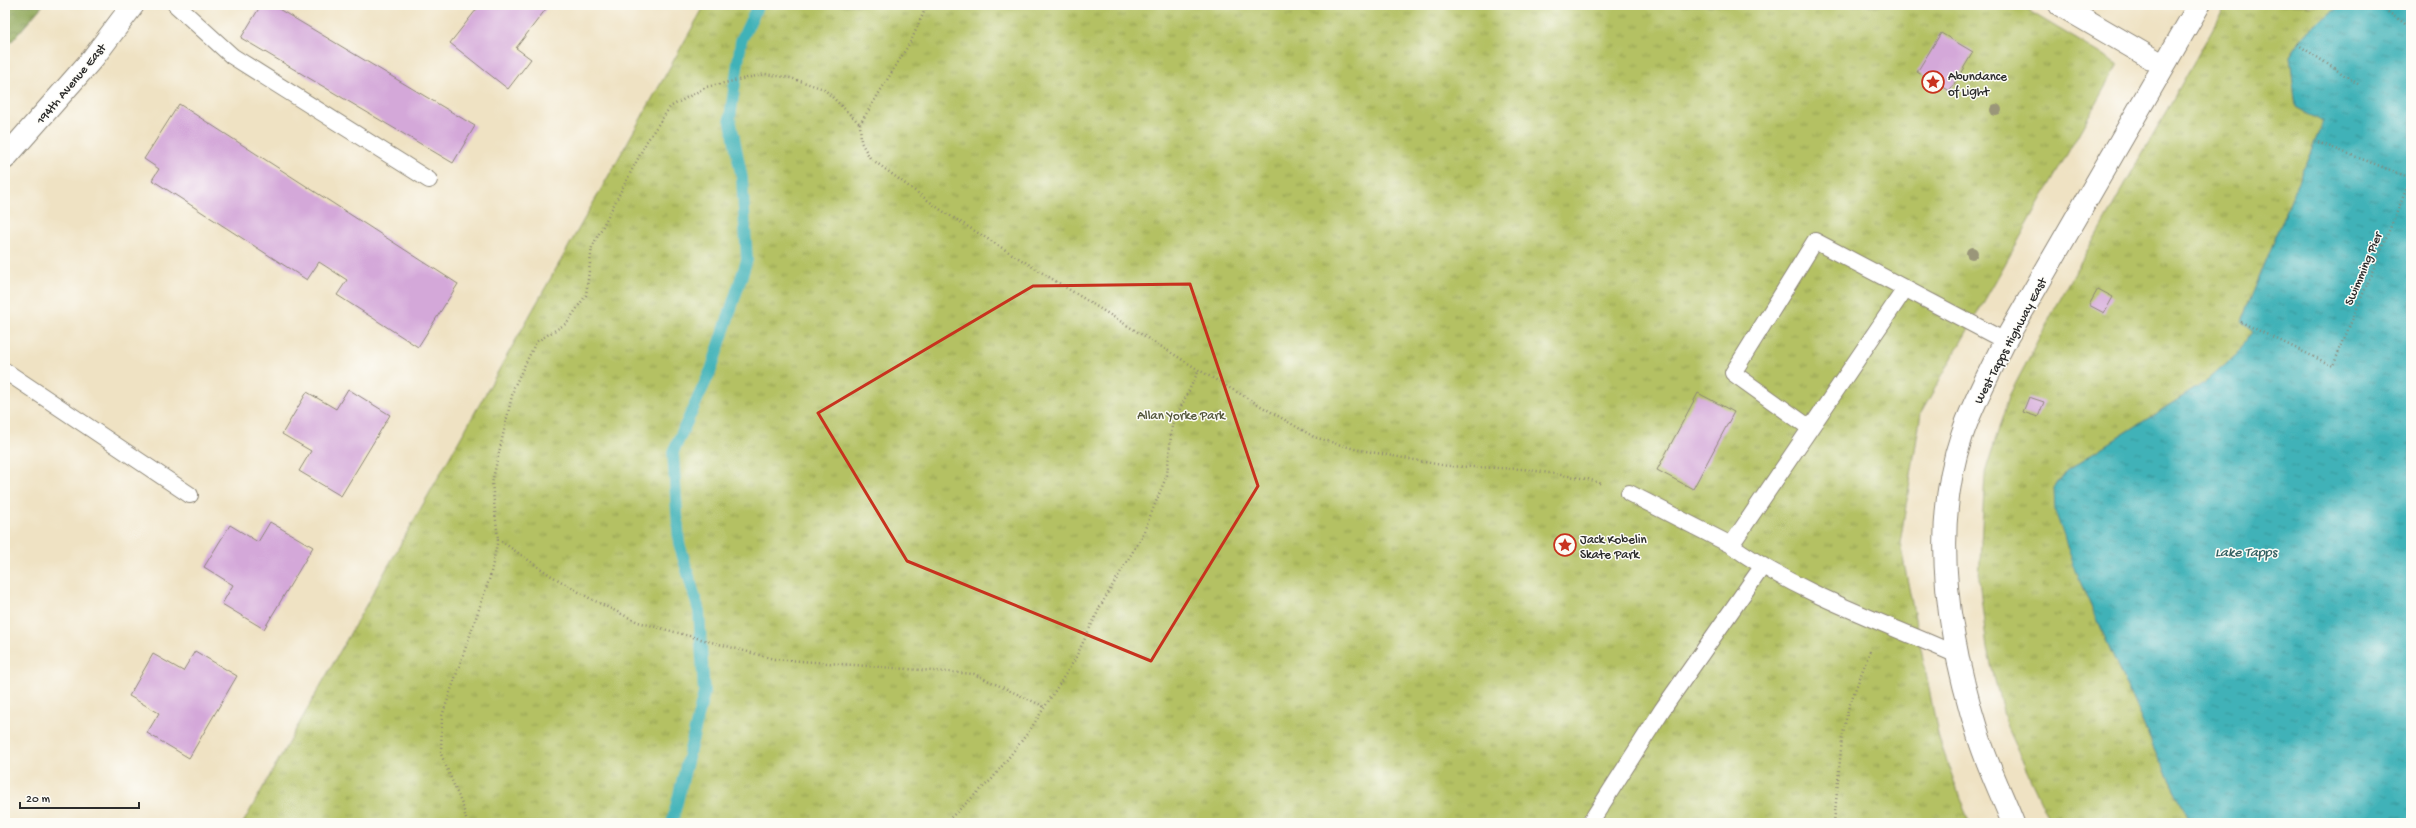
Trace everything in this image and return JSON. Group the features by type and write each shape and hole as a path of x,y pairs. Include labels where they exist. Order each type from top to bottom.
{"street":[{"name":"194th Avenue East","path":"5,158 93,58 133,5"},
{"path":"2060,5 2164,65"},
{"name":"West Tapps Highway East","path":"2013,823 1980,739 1957,655 1946,585 1945,530 1950,482 1962,435 1983,386 2005,341 2199,5"}],"lane":[{"path":"176,5 232,56 430,180"},
{"path":"1810,428 1733,373 1815,241 2005,341"},
{"path":"1731,545 1905,289"},
{"path":"5,371 190,495"},
{"path":"1629,493 1731,545 1762,567 1796,585 1957,655"},
{"path":"1590,823 1662,710 1762,567"}],"path":[{"path":"927,5 911,41 860,124 861,142 870,158 941,210 1199,370 1314,437 1355,449 1448,466 1523,469 1588,479 1629,493"},
{"path":"2378,5 2411,28"},
{"path":"2297,44 2358,84"},
{"path":"467,823 463,807 441,754 442,716 490,577 498,539 492,483 514,387 536,342 566,323 586,295 592,247 647,141 670,108 706,87 765,74 791,78 824,89 860,124"},
{"name":"Swimming Pier","path":"2241,322 2332,366 2410,178 2315,141"},
{"path":"946,823 992,779 1045,707 1074,661 1101,605 1142,536 1167,475 1172,426 1199,370"},
{"path":"498,539 550,575 590,599 638,622 774,659 974,674 1045,707"},
{"path":"1834,823 1842,739 1848,708 1881,622"}],"highlighted area":[{"path":"1190,284 1258,486 1151,661 907,561 818,413 1033,286"}],"green space":[{"path":"5,5 43,5 5,49"},
{"name":"Allan Yorke Park","path":"705,5 2019,5 2118,64 1921,413 1900,543 1939,739 1969,823 243,823"},
{"path":"2226,5 2341,5 2305,33 2290,56 2296,107 2323,122 2241,322 2254,331 2233,358 2207,381 2067,470 2054,488 2079,579 2158,757 2191,823 2051,823 2007,728 1987,649 1979,579 1985,473 2009,396 2053,312"}],"water":[{"name":"Lake Tapps","path":"2341,5 2411,5 2411,823 2191,823 2158,757 2079,579 2055,511 2054,488 2067,470 2207,381 2233,358 2253,332 2241,322 2323,122 2296,107 2290,56 2305,33"}],"building":[{"path":"261,5 272,5 475,126 453,163 241,38"},
{"path":"480,5 549,5 516,48 531,59 508,89 450,43"},
{"path":"1941,33 1973,52 1950,91 1917,72"},
{"path":"179,104 458,284 418,347 337,295 347,280 319,262 307,280 152,180 159,169 144,159"},
{"path":"2098,289 2113,297 2104,313 2089,305"},
{"path":"348,389 390,415 341,496 299,471 311,451 282,434 307,392 336,409"},
{"path":"1698,393 1734,412 1693,489 1657,470"},
{"path":"2029,397 2044,402 2038,417 2023,412"},
{"path":"270,522 313,547 264,629 222,604 233,585 204,567 230,525 258,542"},
{"path":"195,651 237,676 189,758 147,733 159,713 129,696 153,654 183,671"}],"waterway":[{"path":"672,823 704,693 699,611 679,543 673,452 711,370 747,260 742,178 730,118 741,41 758,5"}],"place":[{"name":"Abundance of Light","path":"1933,82"},
{"name":"Jack Kobelin Skate Park","path":"1565,545"}]}
